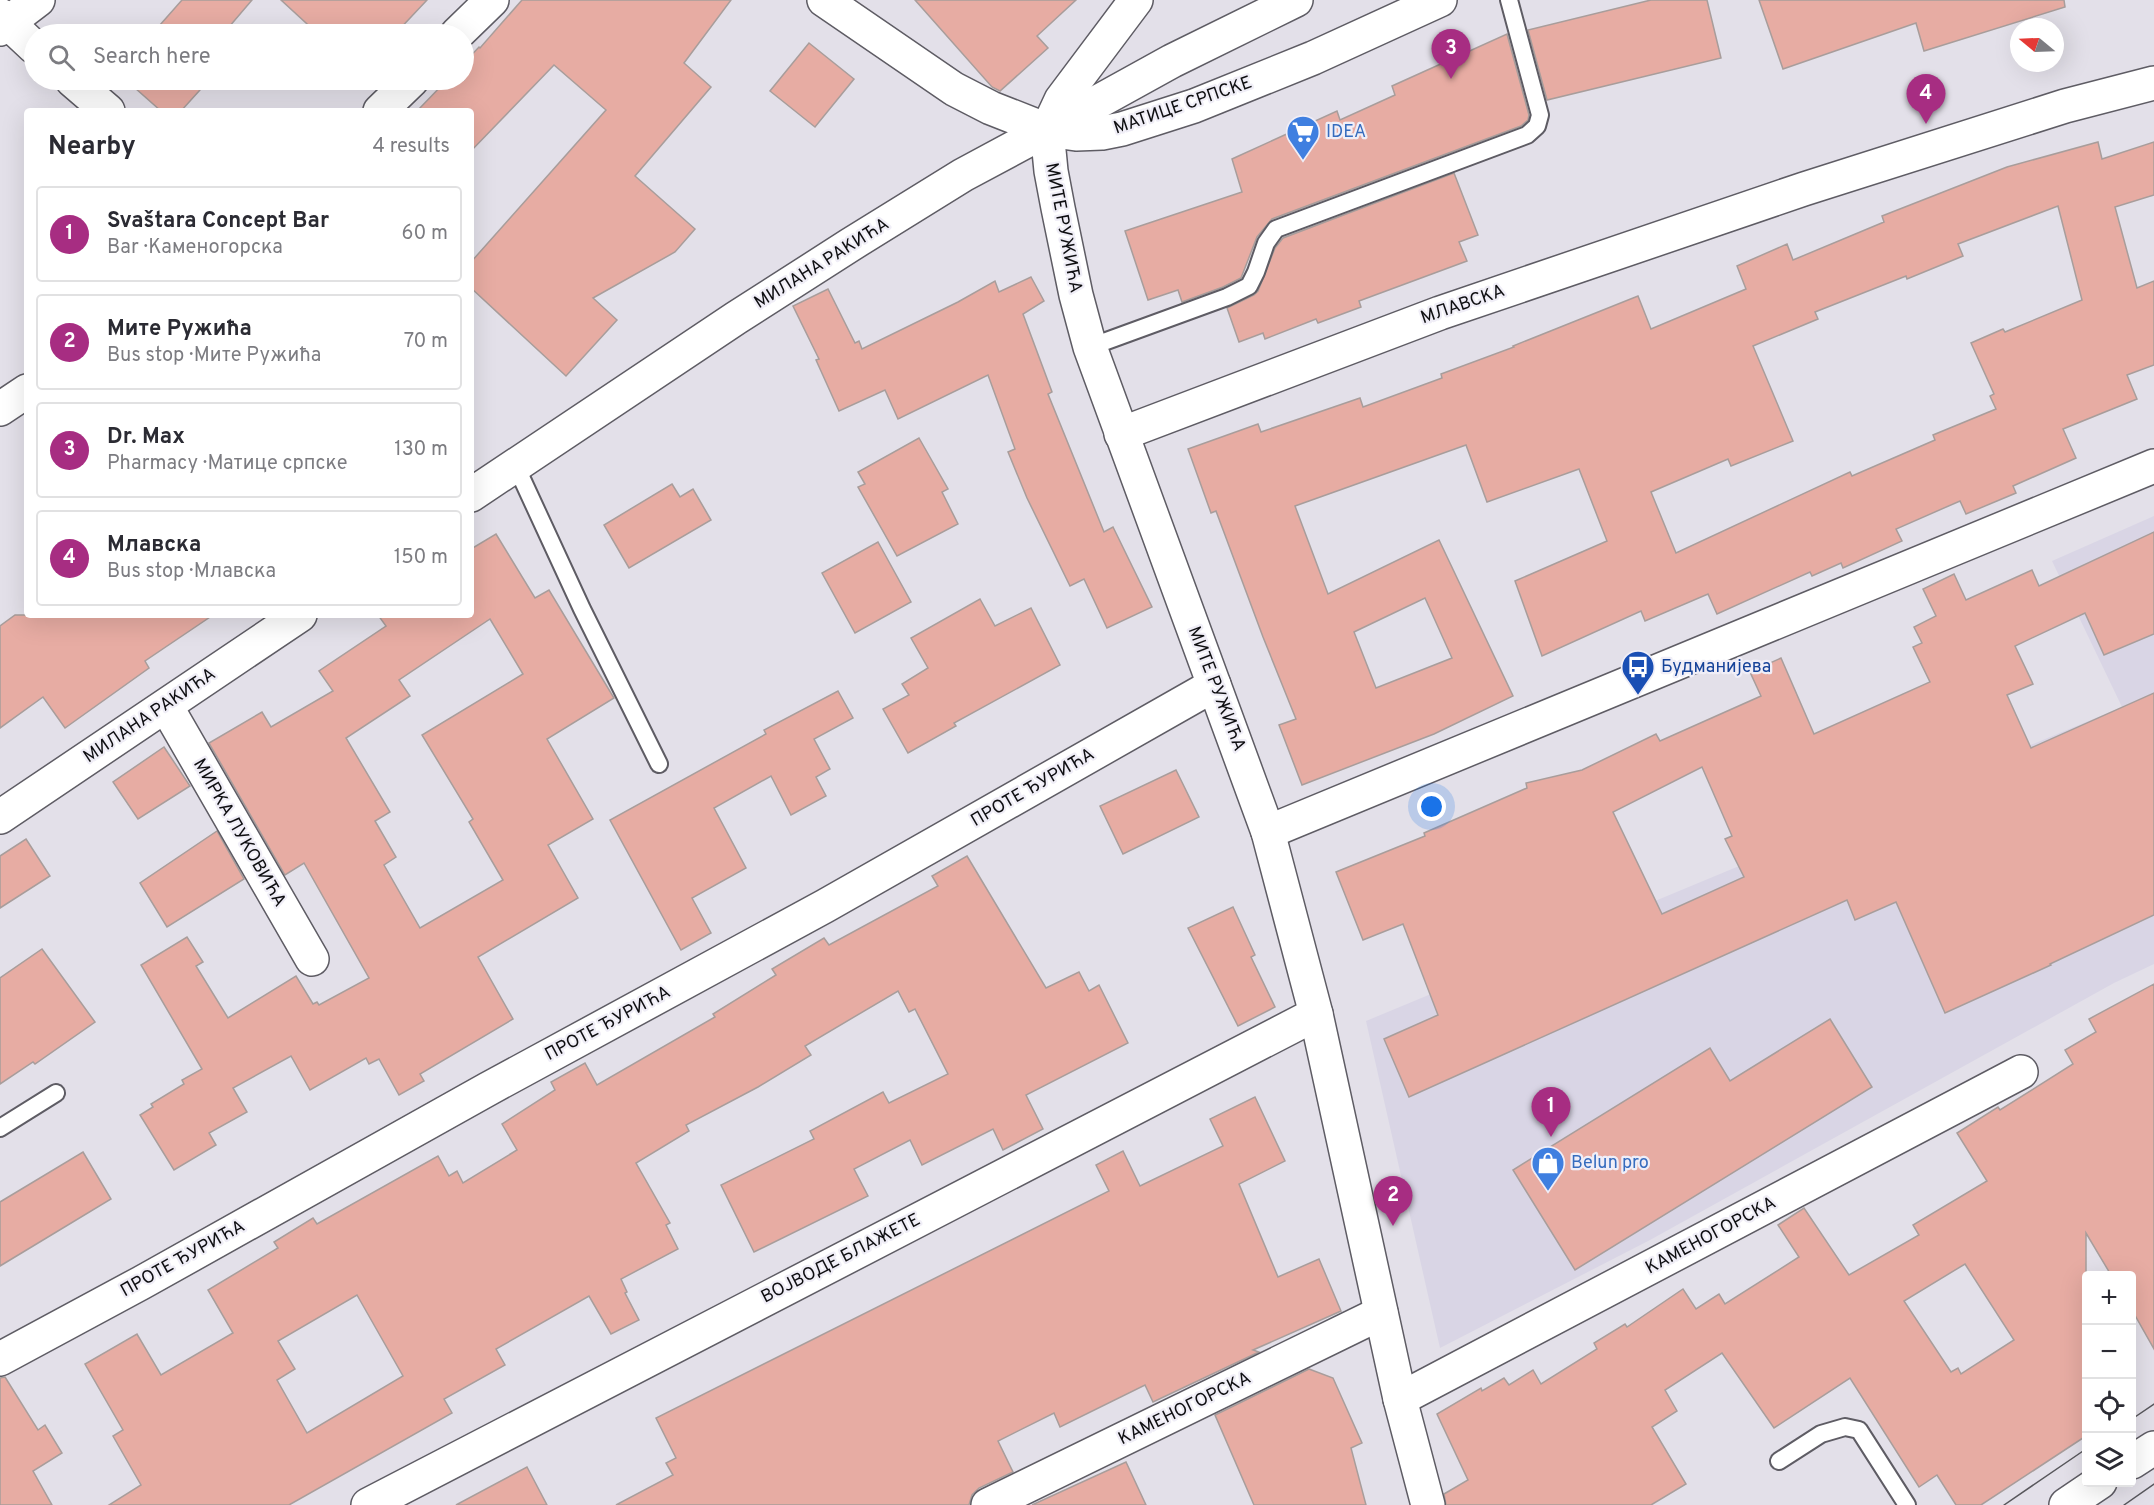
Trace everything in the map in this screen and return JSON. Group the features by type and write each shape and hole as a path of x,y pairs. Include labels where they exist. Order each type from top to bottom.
{"street":[{"path":"24,38 2,22 38,0"},
{"path":"467,24 492,0"},
{"path":"824,0 954,89 999,112 1047,130 1061,100 1136,0"},
{"name":"МАТИЦЕ СРПСКЕ","path":"1047,130 1172,62 1296,0"},
{"name":"МАТИЦЕ СРПСКЕ","path":"1047,130 1076,134 1102,133 1194,106 1313,58 1440,0"},
{"name":"МЛАВСКА","path":"1120,434 1440,313 1792,193 2065,106 2154,83"},
{"path":"84,90 105,108"},
{"path":"383,108 402,90"},
{"name":"МИТЕ РУЖИЋА","path":"1047,130 1051,171 1073,285 1090,347 1120,434 1268,832 1316,1014 1400,1399 1428,1505"},
{"name":"МИЛАНА РАКИЋА","path":"474,493 736,318 850,245 963,175 1047,130"},
{"path":"0,409 24,393"},
{"path":"1268,832 2154,466"},
{"name":"МИЛАНА РАКИЋА","path":"0,817 296,618"},
{"name":"ПРОТЕ ЂУРИЋА","path":"0,1359 825,906 1214,685"},
{"name":"МИРКА ЛУКОВИЋА","path":"166,706 312,959"},
{"name":"ВОЈВОДЕ БЛАЖЕТЕ","path":"368,1505 1316,1014"},
{"name":"КАМЕНОГОРСКА","path":"1400,1399 2021,1072"},
{"name":"КАМЕНОГОРСКА","path":"988,1505 1381,1313"},
{"path":"2136,1459 2154,1448"},
{"path":"2066,1505 2093,1487"}],"lane":[{"path":"1090,347 1227,297 1249,286 1266,243 1276,229 1527,135 1537,126 1540,115 1509,0"},
{"path":"516,466 582,609 659,764"},
{"path":"0,1128 56,1094"},
{"path":"1779,1461 1821,1434 1845,1427 1859,1430 1904,1504"}],"shaded area":[{"path":"2154,516 2154,964 2114,983 1650,1240 1440,1348 1366,1021 2122,707 2052,561"}],"building":[{"path":"182,0 252,0 232,24 161,24"},
{"path":"281,0 427,0 404,24 307,24"},
{"path":"522,0 731,0 684,63 711,87 635,176 695,229 675,252 593,298 617,320 566,376 474,291 474,259 606,110 554,65 474,148 474,108 420,108 437,90 474,90 474,52"},
{"path":"915,0 1076,0 1037,36 1048,48 1000,91 992,87"},
{"path":"1651,0 1707,0 1721,58 1547,100 1528,30"},
{"path":"1759,0 2064,0 2065,7 2030,18 2010,18 2010,24 1924,51 1916,23 1783,69"},
{"path":"1507,34 1529,115 1528,120 1521,126 1272,219 1257,237 1241,278 1182,302 1178,290 1148,300 1125,231 1242,192 1232,159 1337,111 1340,120 1395,95 1392,86"},
{"path":"809,43 854,79 815,127 770,91"},
{"path":"137,90 200,90 184,108 158,108"},
{"path":"2098,142 2102,159 2154,142 2154,195 2115,207 2137,288 2154,281 2154,365 2127,375 2137,399 2063,429 2076,458 2013,486 2016,493 1966,514 1960,501 1896,529 1902,541 1843,568 1841,563 1812,576 1810,572 1717,614 1708,594 1645,621 1641,611 1542,656 1515,581 1607,541 1579,469 1487,502 1466,445 1295,506 1328,594 1439,540 1513,696 1434,734 1302,785 1279,725 1296,719 1216,511 1211,513 1188,449 1258,424 1261,432 1360,398 1363,407 1442,378 1441,374 1638,296 1651,329 1746,289 1737,266 1787,244 1793,260 1884,222 1882,216 2007,167","holes":["2058,206 2082,300 2005,332 2003,329 1971,343 1994,394 1990,396 1996,409 1933,435 1935,440 1852,476 1850,472 1676,553 1651,492 1728,459 1731,466 1793,441 1753,346 1818,319 1815,312 1963,256 1958,244","1425,598 1452,658 1376,688 1354,632"]},
{"path":"1454,173 1478,235 1459,242 1467,261 1359,301 1361,307 1318,323 1316,319 1265,339 1263,333 1239,342 1227,308 1258,291 1275,248 1283,238"},
{"path":"1031,277 1044,301 1023,314 1052,392 1048,394 1104,532 1113,527 1152,607 1107,628 1084,579 1070,586 1027,498 1008,452 1015,449 988,375 898,419 885,390 839,411 816,360 819,359 793,306 828,289 855,343 859,341 862,349 958,302 995,281 999,292"},
{"path":"919,438 948,489 942,492 958,524 897,556 858,487 865,484 858,472"},
{"path":"672,484 680,497 693,489 711,520 629,568 604,525"},
{"path":"2154,532 2154,634 2104,655 2085,613 2015,646 2033,684 2007,695 2031,748 2154,693 2154,915 1945,1013 1896,902 1855,920 1847,900 1409,1097 1384,1039 1438,1015 1403,924 1363,940 1336,872 1425,836 1424,833 1527,788 1526,783 1582,770 1656,734 1660,741 1761,696 1750,672 1781,658 1814,734 1930,682 1913,647 1922,643 1914,627 1936,616 1923,589 1954,574 1966,600 2032,570 2039,586","holes":["1702,767 1732,836 1725,839 1744,877 1662,914 1613,812"]},
{"path":"496,534 535,598 549,590 614,698 547,739 593,819 548,845 578,898 478,957 513,1019 420,1074 424,1081 399,1095 379,1059 369,1064 366,1058 310,1090 291,1056 233,1088 247,1112 209,1133 216,1145 174,1170 140,1115 153,1107 151,1104 184,1084 182,1080 202,1069 141,965 187,937 203,962 196,966 228,1018 296,976 313,1004 317,1002 319,1005 369,978 304,863 285,875 209,743 262,712 271,727 333,691 319,671 386,626 380,618 474,618 474,547","holes":["490,619 523,674 422,735 473,819 469,822 503,880 420,928 384,865 396,857 375,821 390,812 346,738 410,696 399,680"]},
{"path":"878,542 911,602 855,633 822,573"},
{"path":"980,599 995,626 1031,608 1060,665 954,723 956,726 908,753 883,709 909,695 902,684 928,668 911,638"},
{"path":"15,615 24,615 24,618 209,618 145,661 149,668 65,728 43,697 0,728 0,626"},
{"path":"838,691 853,718 814,739 830,769 816,777 826,796 791,815 771,776 714,808 746,868 692,898 711,933 681,950 610,820 766,734 764,730"},
{"path":"164,747 190,786 138,819 113,782"},
{"path":"1176,770 1199,817 1123,854 1100,806"},
{"path":"217,831 244,879 167,927 140,883"},
{"path":"26,839 50,876 0,908 0,856"},
{"path":"967,856 1046,988 1079,972 1089,991 1099,985 1128,1043 1026,1095 1043,1129 1003,1150 993,1129 922,1165 910,1140 854,1169 868,1196 754,1252 721,1185 814,1139 810,1131 883,1092 889,1103 948,1074 915,1009 909,1012 898,991 805,1046 811,1055 758,1087 686,1125 689,1131 636,1163 670,1223 666,1225 678,1249 621,1279 627,1292 625,1293 639,1320 611,1334 589,1296 496,1349 505,1365 444,1399 452,1413 289,1505 109,1505 141,1485 113,1436 123,1430 85,1364 137,1334 161,1375 233,1333 208,1290 278,1248 274,1242 313,1218 317,1224 438,1156 449,1176 457,1171 463,1183 517,1150 502,1124 555,1090 551,1082 585,1063 597,1085 715,1017 713,1014 776,975 772,969 824,938 829,945 938,886 932,876","holes":["357,1295 403,1376 307,1433 277,1380 295,1369 278,1341"]},
{"path":"1233,907 1255,955 1251,957 1275,1007 1238,1026 1188,928"},
{"path":"42,949 95,1022 35,1064 33,1062 0,1084 0,978"},
{"path":"2154,984 2154,1349 2136,1317 2136,1271 2109,1271 2086,1233 2086,1271 2082,1271 2082,1439 1981,1505 1956,1505 1937,1475 1919,1487 1850,1378 1774,1428 1722,1353 1665,1390 1677,1411 1652,1427 1686,1484 1651,1505 1446,1505 1444,1494 1468,1480 1437,1414 1481,1388 1482,1391 1504,1378 1509,1385 1533,1370 1541,1384 1597,1349 1594,1343 1625,1324 1627,1327 1683,1289 1696,1309 1719,1294 1725,1304 1799,1257 1778,1225 1804,1208 1849,1275 1919,1235 1913,1225 1987,1181 1957,1133 1998,1107 2000,1110 2073,1064 2065,1050 2096,1032 2089,1019","holes":["1965,1264 2014,1340 1961,1374 1958,1368 1951,1372 1904,1301"]},
{"path":"1830,1019 1872,1087 1575,1270 1513,1170 1710,1048 1730,1081"},
{"path":"1255,1097 1285,1161 1239,1184 1278,1277 1319,1259 1341,1311 1253,1350 1259,1352 1153,1402 1145,1385 1060,1427 1054,1413 998,1441 1013,1472 979,1488 972,1495 969,1505 616,1505 673,1475 666,1463 676,1458 656,1418 1109,1191 1096,1165 1123,1151 1140,1186 1223,1146 1210,1119"},
{"path":"83,1152 111,1199 0,1266 0,1202"},
{"path":"1309,1369 1333,1378 1362,1443 1351,1448 1366,1505 1254,1505 1215,1415"},
{"path":"5,1377 38,1430 45,1425 62,1453 33,1471 52,1505 0,1505 0,1378"},
{"path":"1126,1462 1146,1505 1032,1505"},
{"path":"527,1467 547,1505 456,1505"}],"tram line":[{"path":"2136,1416 2154,1404"},
{"path":"2004,1505 2082,1452"},
{"path":"2124,1505 2154,1484"}],"place":[{"name":"Dr. Max","path":"1451,79"},
{"name":"Млавска","path":"1926,124"},
{"name":"IDEA","path":"1303,161"},
{"name":"Будманијева","path":"1638,696"},
{"name":"Svaštara Concept Bar","path":"1551,1137"},
{"name":"Belun pro","path":"1548,1192"},
{"name":"Мите Ружића","path":"1393,1226"}]}
